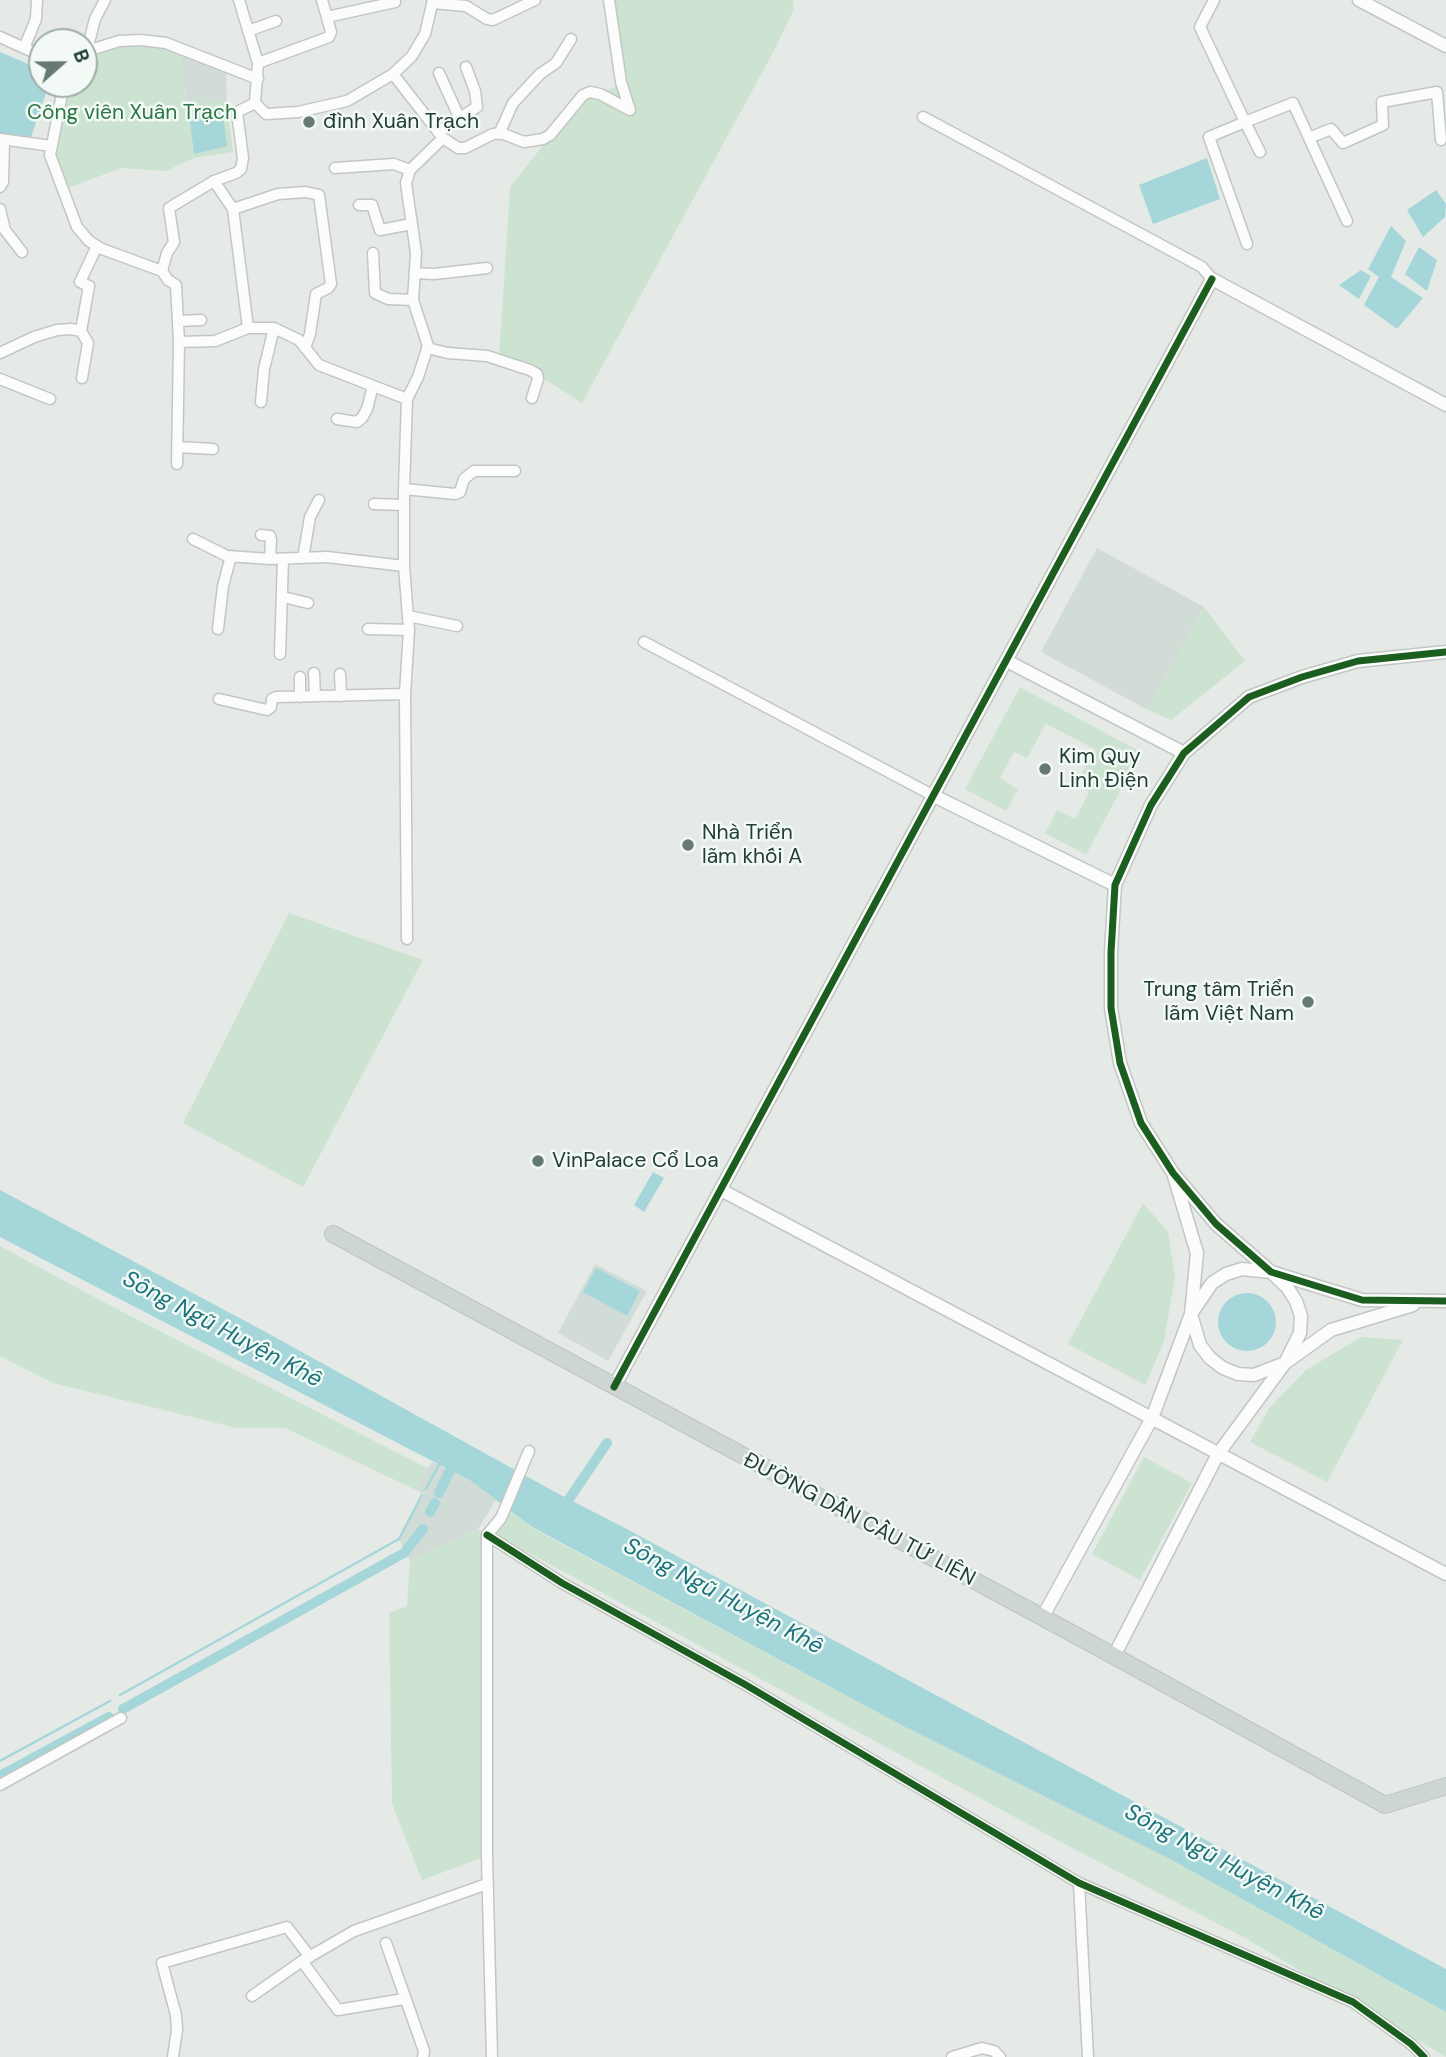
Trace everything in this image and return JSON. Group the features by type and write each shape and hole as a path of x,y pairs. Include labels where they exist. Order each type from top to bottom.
{"main road":[{"name":"ĐƯỜNG DẪN CẦU TỨ LIÊN","path":"333,1234 1385,1805 1446,1786"}],"street":[{"path":"24,48 36,19 37,0"},
{"path":"92,28 104,0"},
{"path":"239,0 258,63 255,103"},
{"path":"258,63 329,37 331,32 322,0"},
{"path":"255,103 266,114 298,112 347,101 393,74 412,56 425,34 433,1 466,6 493,20 535,0"},
{"path":"393,74 441,135 461,149 493,134 524,142 543,139 550,135 583,95 590,92 600,94 630,110 621,82 609,0"},
{"path":"1214,0 1200,27 1260,152"},
{"path":"1359,0 1446,46"},
{"path":"327,17 395,2"},
{"path":"248,31 276,21"},
{"path":"0,37 28,50"},
{"path":"499,134 513,103 540,74 556,63 570,39"},
{"path":"98,47 119,41 166,43 258,79"},
{"path":"407,939 405,694 409,630 404,566 404,489 407,399 428,348 413,300 416,253 406,183 410,170 441,135 477,107 467,67"},
{"path":"439,73 460,118"},
{"path":"600,94 621,82"},
{"path":"1309,138 1331,129 1343,143 1383,125 1382,102 1437,92 1441,140"},
{"path":"61,98 50,155 77,228 97,246 162,271 168,280 176,285 177,464"},
{"path":"162,271 167,253 174,242 169,208 214,181 241,169 243,158 237,112 255,103"},
{"path":"1247,244 1209,137 1293,103 1347,221"},
{"path":"923,117 1202,267 1212,279 1446,405"},
{"path":"0,187 3,182 2,140 52,146"},
{"path":"335,168 394,164 410,170"},
{"path":"214,181 233,209 248,328"},
{"path":"233,209 278,194 306,191 319,195 331,284 316,294 310,334 305,348"},
{"path":"359,205 372,205 380,230 412,224"},
{"path":"0,209 5,230 22,252"},
{"path":"82,377 88,343 81,331 89,286 80,282 97,246"},
{"path":"373,253 375,293 388,299 413,300"},
{"path":"415,273 434,274 487,268"},
{"path":"614,1387 1212,279"},
{"path":"178,321 201,320"},
{"path":"178,342 215,341 248,328 274,328 299,340 319,365 407,399"},
{"path":"261,402 264,369 274,328"},
{"path":"0,353 34,337 57,330 81,331"},
{"path":"428,348 447,353 487,356 530,370 537,374 538,379 532,398"},
{"path":"0,379 50,399"},
{"path":"337,419 357,422 362,418 373,386"},
{"path":"177,447 214,449"},
{"path":"404,489 455,494 460,492 464,480 474,471 515,471"},
{"path":"303,558 310,517 319,500"},
{"path":"374,504 404,505"},
{"path":"261,535 270,536 270,559"},
{"path":"193,539 231,556 270,559 327,557 404,566"},
{"path":"218,629 223,586 231,556"},
{"path":"280,654 284,559"},
{"path":"283,597 308,603"},
{"path":"408,616 457,626"},
{"path":"368,629 409,630"},
{"path":"644,642 934,796 1115,885"},
{"path":"1114,1656 1218,1454 1285,1363 1300,1333 1301,1316 1287,1287 1216,1224 1172,1173 1141,1123 1120,1063 1111,1008 1115,885 1151,805 1184,753 1249,697 1358,661 1446,652"},
{"path":"1007,661 1184,753"},
{"path":"314,673 315,696"},
{"path":"340,674 341,696"},
{"path":"300,677 300,697"},
{"path":"219,699 267,710 274,698 405,694"},
{"path":"1172,1173 1197,1253 1191,1314 1200,1345 1210,1358 1223,1368 1238,1374 1254,1375 1285,1363 1331,1330 1424,1302"},
{"path":"721,1190 1446,1574"},
{"path":"1042,1618 1152,1418 1191,1314 1212,1283 1226,1273 1242,1269 1271,1272 1362,1300 1446,1301"},
{"path":"492,2057 487,1884 487,1535 501,1518 529,1451"},
{"path":"487,1535 562,1583 746,1685 1079,1883 1353,2002 1411,2044 1424,2057"},
{"path":"0,1784 121,1718"},
{"path":"1079,1883 1088,2057"},
{"path":"252,1996 306,1959 354,1931 487,1884"},
{"path":"173,2057 176,2015 162,1963 288,1927 338,2010 404,1999"},
{"path":"386,1943 424,2051 423,2057"},
{"path":"952,2057 982,2048 994,2051 1000,2057"}],"shaded area":[{"path":"179,48 226,72 227,102 186,102"},
{"path":"1097,548 1204,607 1148,710 1041,652"},
{"path":"595,1264 647,1291 608,1361 558,1333"},
{"path":"433,1462 471,1481 496,1500 478,1529 410,1561 399,1539 424,1494 416,1490"}],"green space":[{"path":"609,0 793,0 794,9 775,49 582,403 537,374 499,359 510,187 583,95 601,94 621,83"},
{"name":"Công viên Xuân Trạch","path":"119,41 179,48 186,102 227,102 233,152 194,158 166,171 121,168 63,190 50,155 61,98 98,98 98,48"},
{"path":"1204,607 1245,661 1171,720 1148,710"},
{"path":"1020,687 1141,752 1086,855 1045,833 1057,810 1075,819 1089,792 1076,785 1095,749 1046,724 1027,758 1014,752 1000,778 1018,789 1006,811 965,789"},
{"path":"289,913 423,960 303,1187 183,1123"},
{"path":"1143,1203 1168,1232 1175,1277 1164,1342 1145,1385 1068,1344"},
{"path":"0,1246 427,1468 416,1490 285,1428 237,1428 53,1383 0,1356"},
{"path":"1361,1337 1403,1340 1327,1482 1250,1442 1269,1408 1306,1370"},
{"path":"1144,1457 1192,1483 1140,1580 1092,1554"},
{"path":"511,1511 532,1528 905,1727 1170,1859 1446,2012 1446,2057 1245,1938 1057,1840 494,1534"},
{"path":"478,1529 487,1535 487,1856 422,1880 392,1804 389,1613 407,1606 410,1561"}],"water":[{"path":"0,52 28,64 28,98 44,98 30,140 0,133"},
{"path":"222,108 227,146 194,154 189,113"},
{"path":"1207,158 1220,199 1153,224 1139,185"},
{"path":"1436,190 1446,204 1445,217 1423,237 1407,210"},
{"path":"1391,226 1406,241 1391,277 1423,298 1397,329 1364,305 1379,277 1368,269"},
{"path":"1419,247 1437,260 1427,291 1405,274"},
{"path":"1361,270 1371,276 1359,299 1339,285"},
{"path":"653,1172 664,1178 644,1212 634,1205"},
{"name":"Sông Ngũ Huyện Khê","path":"0,1190 262,1330 555,1492 1446,1969 1446,2012 1170,1859 905,1727 532,1527 471,1481 0,1237"},
{"path":"596,1268 640,1291 627,1316 583,1292"},
{"path":"1241,1293 1253,1293 1268,1301 1276,1316 1276,1328 1268,1343 1253,1351 1241,1351 1226,1343 1218,1328 1218,1316 1226,1301"}],"waterway":[{"path":"563,1508 607,1443"},
{"path":"439,1493 456,1458"},
{"path":"426,1489 440,1463"},
{"path":"120,1695 399,1539 422,1495"},
{"path":"430,1512 435,1503"},
{"path":"123,1709 404,1553 423,1529"},
{"path":"0,1761 110,1701"},
{"path":"0,1776 109,1717"}],"cycle path":[{"path":"614,1387 1212,279"},
{"path":"1446,652 1358,661 1302,677 1249,697 1184,753 1151,805 1115,885 1111,952 1111,1008 1120,1063 1141,1123 1173,1173 1216,1224 1271,1272 1362,1300 1446,1301"},
{"path":"487,1535 562,1583 746,1685 1079,1883 1353,2002 1411,2044 1424,2057"}],"place":[{"name":"đình Xuân Trạch","path":"309,122"},
{"name":"Kim Quy Linh Điện","path":"1045,769"},
{"name":"Nhà Triển lãm khối A","path":"688,845"},
{"name":"Trung tâm Triển lãm Việt Nam","path":"1308,1002"},
{"name":"VinPalace Cổ Loa","path":"538,1161"}]}
